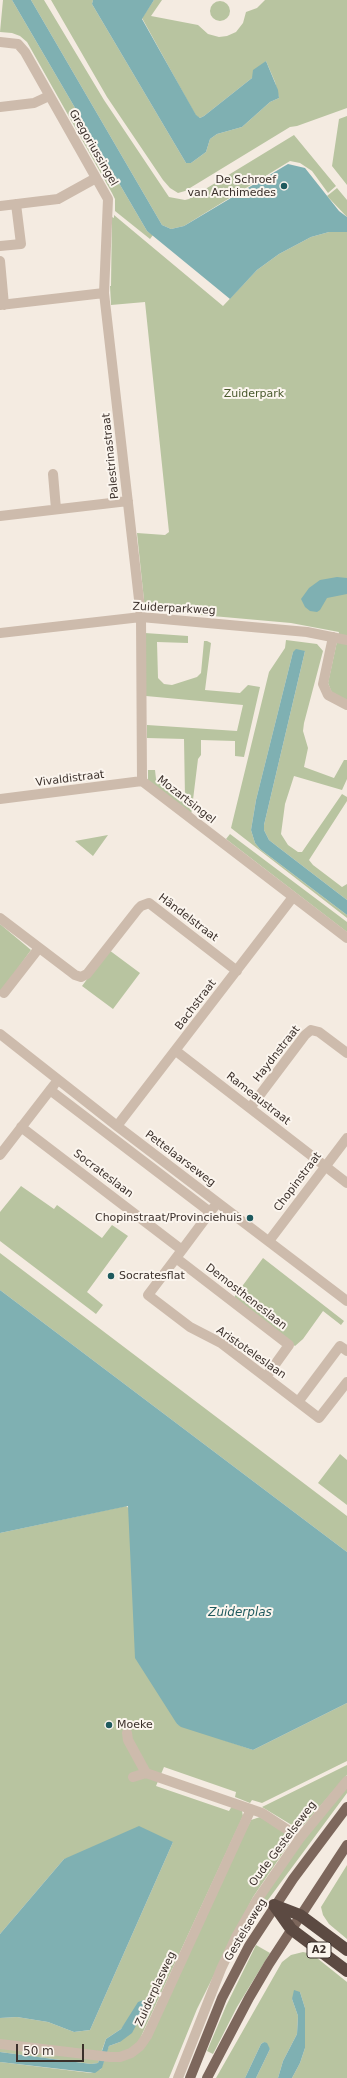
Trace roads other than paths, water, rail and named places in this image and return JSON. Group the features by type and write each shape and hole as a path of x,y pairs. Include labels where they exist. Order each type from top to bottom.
{"highway":[{"path":"274,1906 300,1915"},
{"path":"274,1906 291,1929"},
{"name":"A2","path":"300,1915 347,1950"},
{"name":"A2","path":"291,1929 347,1971"}],"main road":[{"name":"Gestelseweg","path":"190,2078 222,1998 249,1946 274,1906 347,1807"},
{"path":"207,2078 249,1998 291,1929 347,1845"}],"street":[{"name":"Gregoriussingel","path":"0,42 18,44 25,52 108,199 104,293"},
{"path":"0,107 34,103 49,96"},
{"path":"0,206 58,199 96,178"},
{"path":"0,246 21,244 16,204"},
{"path":"0,261 2,305 104,293"},
{"name":"Palestrinastraat","path":"104,293 141,617"},
{"path":"52,474 56,510"},
{"path":"0,516 128,502"},
{"name":"Zuiderparkweg","path":"0,632 141,617 307,632 347,640"},
{"name":"Mozartsingel","path":"141,617 142,782 347,938"},
{"path":"333,637 323,684 328,695 347,705"},
{"name":"Vivaldistraat","path":"0,799 142,782"},
{"name":"Bachstraat","path":"117,1126 294,897"},
{"name":"Händelstraat","path":"39,948 75,975 81,977 87,974 138,909 141,906 149,904 237,970"},
{"path":"0,918 39,948 4,993"},
{"name":"Haydnstraat","path":"250,1108 305,1035 312,1030 319,1032 347,1053"},
{"name":"Pettelaarseweg","path":"0,1034 58,1081 347,1301"},
{"name":"Rameaustraat","path":"176,1051 347,1183"},
{"path":"0,1154 58,1081"},
{"name":"Pettelaarseweg","path":"50,1090 210,1212"},
{"name":"Socrateslaan","path":"21,1127 179,1254"},
{"name":"Chopinstraat","path":"269,1241 347,1138"},
{"path":"179,1254 217,1203"},
{"name":"Aristoteleslaan","path":"179,1254 148,1295 190,1327 221,1343 319,1418 347,1382"},
{"name":"Demostheneslaan","path":"179,1254 289,1345 266,1377"},
{"path":"298,1402 340,1346 347,1351"},
{"path":"127,1733 128,1740 146,1773"},
{"path":"133,1777 146,1773 262,1813 300,1838"},
{"name":"Oude Gestelseweg","path":"178,2078 236,1937 271,1878 300,1838 347,1781"},
{"name":"Zuiderplasweg","path":"0,2044 110,2057 120,2057 131,2053 147,2036 251,1809"}],"water":[{"path":"12,0 31,0 162,225 171,229 184,226 288,164 305,168 339,211 347,217 347,232 329,232 311,237 279,254 257,270 230,299 147,231"},
{"path":"93,0 154,0 142,19 196,115 200,118 252,78 253,70 266,61 278,90 279,98 270,102 242,127 217,134 210,139 206,152 191,163 186,163 92,4"},
{"path":"337,577 347,578 347,594 327,598 320,610 317,612 310,611 305,607 301,599 309,588 320,580"},
{"path":"296,649 305,651 264,830 269,840 347,900 347,915 260,849 255,843 251,830 256,800 293,652"},
{"name":"Zuiderplas","path":"0,1290 347,1552 347,1703 253,1750 181,1727 177,1724 135,1658 128,1506 0,1533"},
{"path":"139,1826 173,1842 90,2030 74,2032 48,2022 17,2017 0,2018 0,1934 64,1859"},
{"path":"294,1990 300,1992 305,2008 305,2048 300,2063 292,2078 278,2078 283,2061 297,2034 298,2016 292,1999"},
{"path":"144,2000 146,2007 132,2033 120,2042 109,2046 102,2068 95,2073 0,2062 0,2052 91,2064 98,2063 106,2039 121,2029 138,2002"},
{"path":"264,2042 267,2043 270,2049 256,2078 245,2078 261,2044"}],"place":[{"name":"De Schroef van Archimedes","path":"284,186"},
{"name":"Chopinstraat/Provinciehuis","path":"250,1218"},
{"name":"Socratesflat","path":"111,1276"},
{"name":"Moeke","path":"109,1725"}],"park label":[{"name":"Zuiderpark","path":"254,394"}]}
